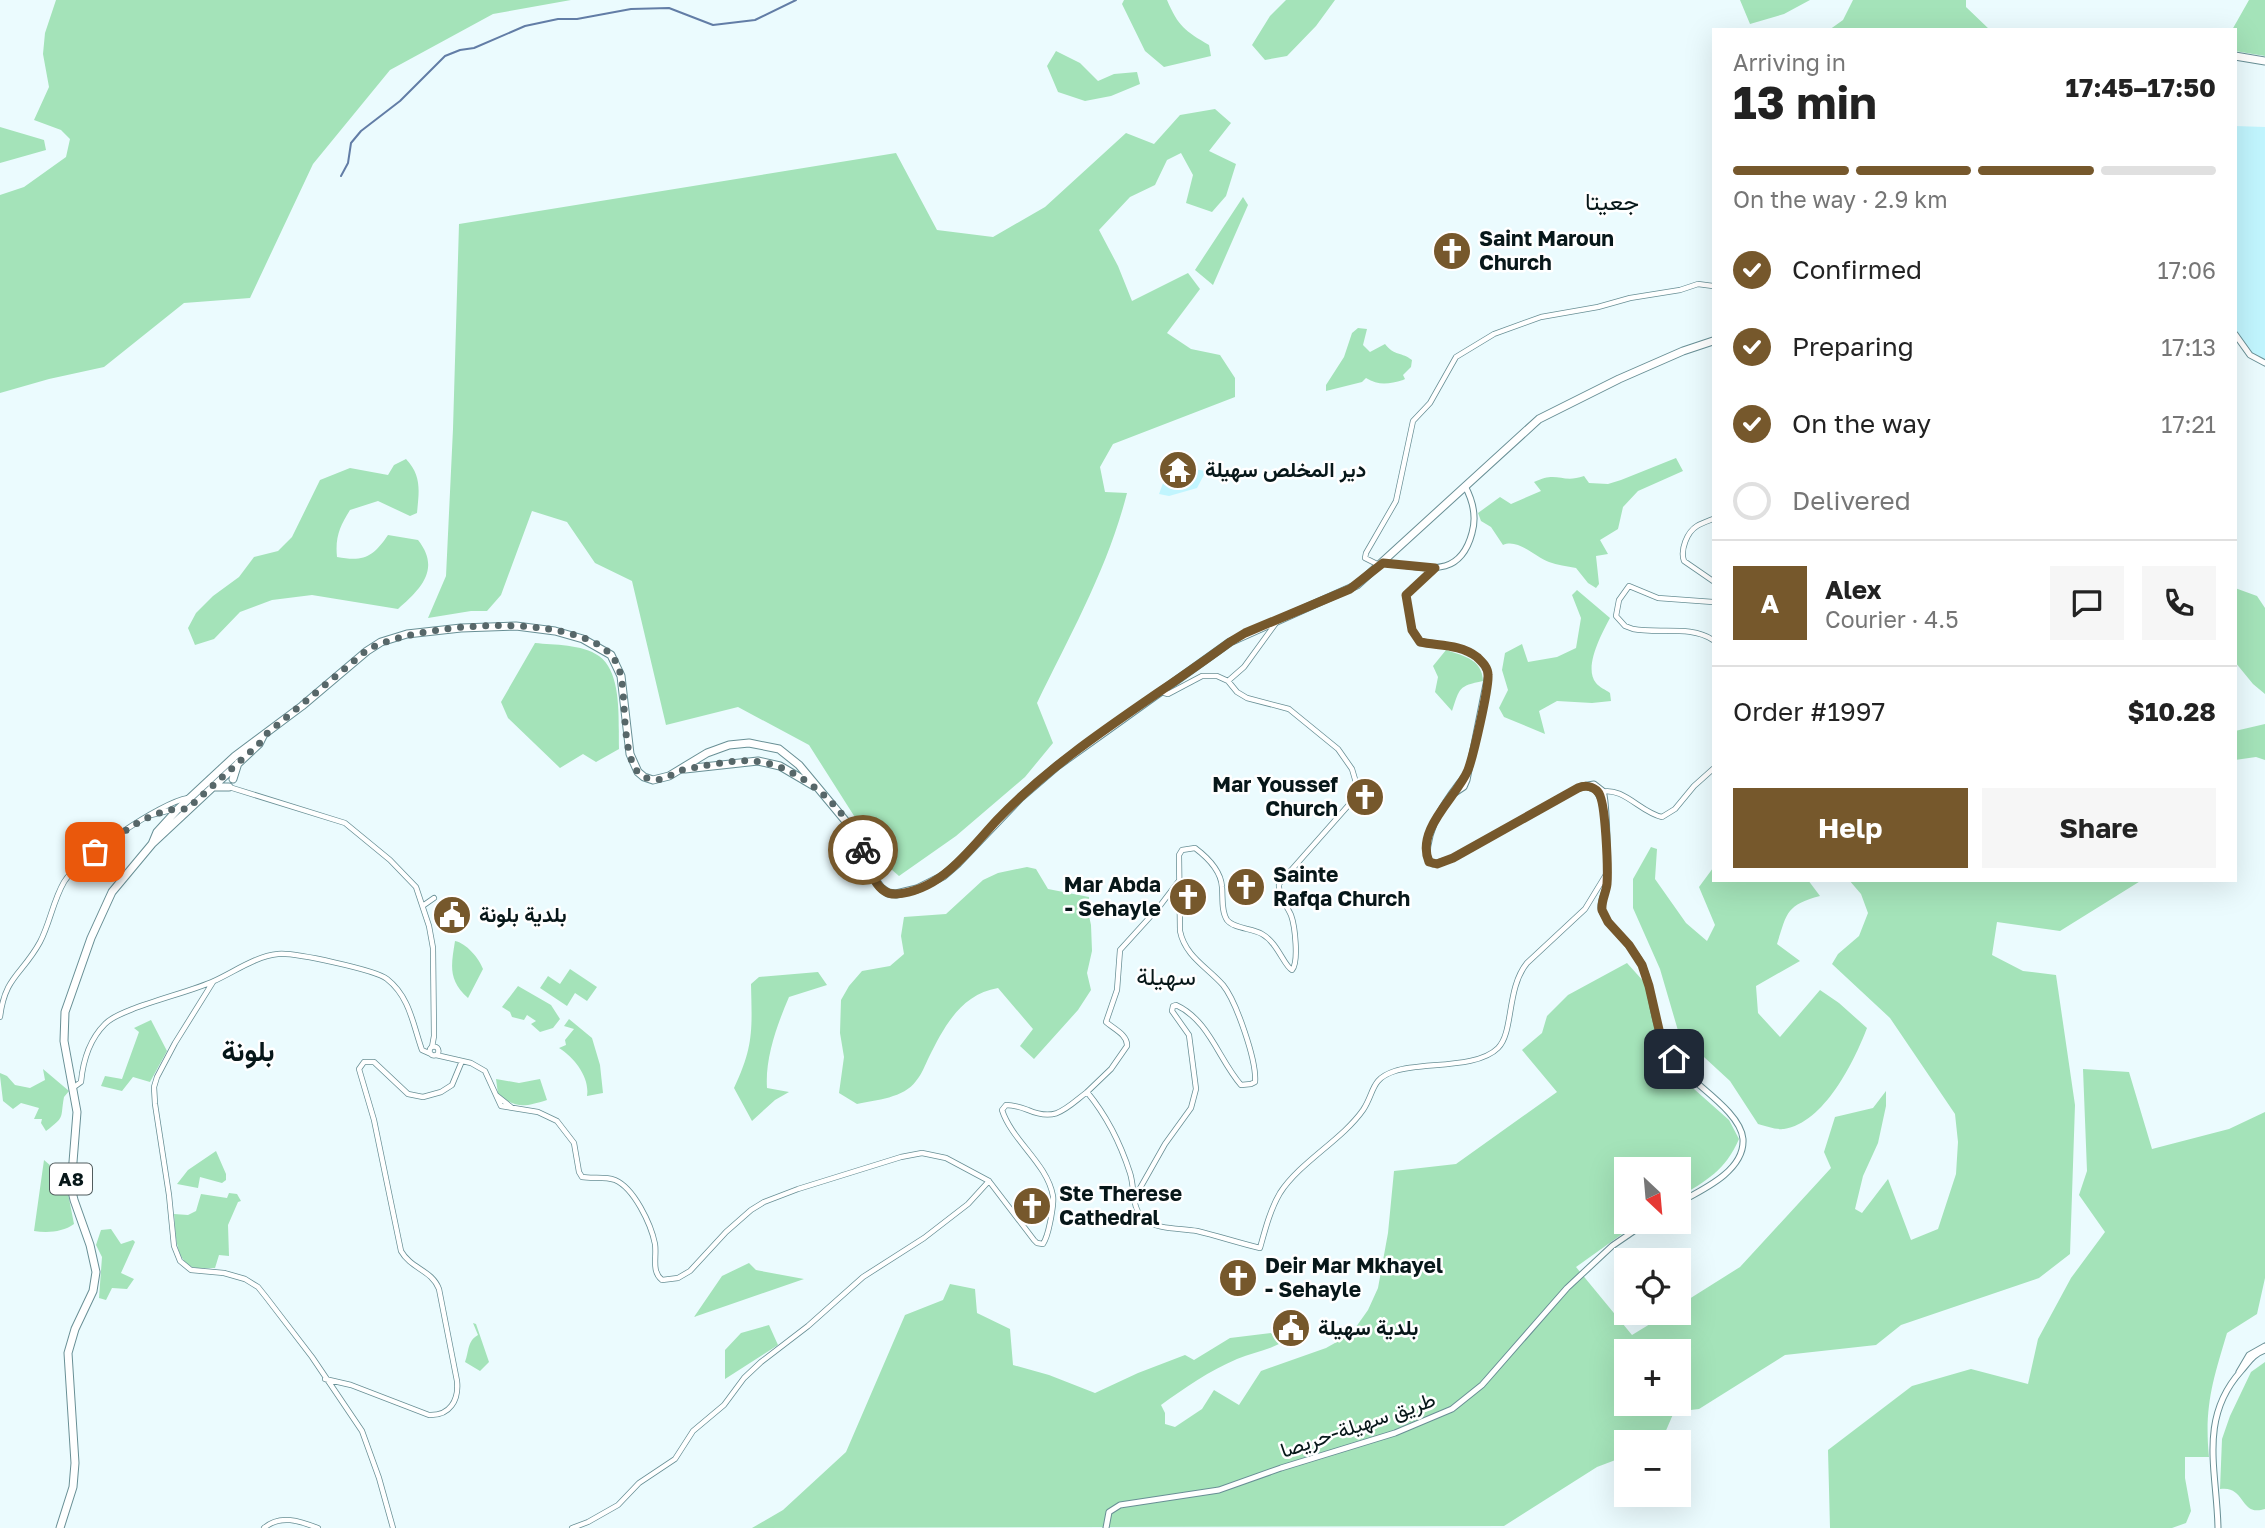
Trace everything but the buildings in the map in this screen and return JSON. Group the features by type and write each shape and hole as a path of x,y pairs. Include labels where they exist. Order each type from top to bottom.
{"highway":[{"path":"2237,55 2265,61"},
{"name":"A8","path":"60,1528 73,1487 75,1463 68,1353 75,1329 93,1291 96,1272 71,1187 77,1130 74,1087 63,1033 69,998 107,900 152,844 157,832 224,775 254,740 264,736 367,650 381,642 407,634 483,626 516,626 588,640 611,655 617,664 621,676 630,754 638,772 653,780 669,776 707,752 739,743 760,743 779,749 799,765 853,830 881,888 896,894 943,876 999,818 1049,773 1230,642 1350,589 1382,564 1539,419 1619,379 1712,341"},
{"name":"A8","path":"193,799 209,789 259,744 264,736"},
{"path":"707,752 708,760 717,764"},
{"path":"680,769 758,761 790,771 817,788"},
{"path":"790,771 799,765"},
{"path":"209,789 216,785 229,787"}],"main road":[{"path":"2237,337 2250,355 2265,363"},
{"path":"1382,564 1435,568 1455,563 1462,557 1468,548 1475,518 1464,486"},
{"path":"1435,568 1406,595 1414,635 1420,642 1440,643 1474,655 1485,666 1488,674 1464,787 1452,795 1441,810 1430,832 1427,857 1433,864 1453,858 1582,786 1594,784 1602,794 1607,873 1602,910 1608,922 1629,945 1642,965 1660,1034 1684,1071 1733,1117 1741,1130 1742,1148 1731,1167 1691,1195"},
{"name":"طريق سهيلة-حريصا","path":"1106,1528 1109,1512 1120,1505 1219,1490 1395,1433 1452,1409 1482,1385 1567,1288 1612,1246 1630,1234"},
{"path":"2218,1528 2212,1454 2213,1432 2222,1400 2239,1373 2240,1366 2249,1355 2265,1348"}],"street":[{"path":"1382,564 1365,558 1396,500 1412,423 1430,403 1456,357 1494,334 1541,317 1680,290 1698,284 1712,286"},
{"path":"1712,520 1692,530 1682,555 1684,561 1712,580"},
{"path":"1712,602 1658,598 1629,586 1619,600 1616,616 1625,626 1633,629 1694,633 1712,639"},
{"path":"1228,681 1250,660 1279,619"},
{"path":"1134,1198 1165,1144 1191,1108 1195,1095 1190,1039 1185,1027 1172,1011 1173,1006 1184,1008 1198,1022 1241,1085 1255,1082 1252,1059 1234,1002 1223,986 1190,954 1183,942 1179,855 1182,850 1195,848 1210,862 1219,875 1225,916 1229,922 1263,934 1277,947 1288,968 1294,970 1294,929 1292,918 1280,894 1279,884 1347,809 1357,793 1356,777 1338,749 1289,709 1247,698 1237,692 1228,681 1217,676 1207,675 1186,682 1168,694 1161,692"},
{"path":"1602,794 1612,792 1662,817 1675,809 1693,786 1712,770"},
{"path":"224,775 229,787 331,817 349,826 400,869 415,887 423,905 433,948 434,1051"},
{"path":"224,775 243,790"},
{"path":"0,1017 5,989 39,944 60,891 70,874 95,852 150,815 169,804 193,799"},
{"path":"150,815 183,809"},
{"path":"1087,1092 1100,1109 1125,1161 1140,1215 1152,1223 1260,1248 1265,1228 1281,1191 1362,1111 1378,1080 1395,1071 1482,1057 1501,1045 1512,993 1520,974 1585,908 1607,873"},
{"path":"74,1087 81,1082 82,1066 89,1047 105,1023 117,1016 213,982 270,955 283,953 380,974 402,996 412,1016 420,1044 485,1072 496,1095 512,1108 538,1112 557,1121 574,1143 580,1175 584,1178 612,1179 626,1189 638,1204 649,1225 654,1242 655,1271 662,1280 678,1278 691,1271 726,1232 764,1202 785,1192 922,1153 946,1158 989,1181 1034,1240 1040,1244 1045,1242 1054,1199 1043,1173 1010,1127 1002,1110 1006,1105 1017,1105 1044,1116 1054,1115 1087,1092 1111,1069 1128,1046 1124,1035 1106,1023 1117,990 1120,950 1179,881"},
{"path":"423,905 434,898"},
{"path":"213,982 175,1043 154,1087 174,1246 180,1261 191,1270 233,1275 258,1287 312,1357 354,1418 365,1438 393,1528"},
{"path":"325,1379 351,1385 429,1415 443,1414 455,1401 457,1381 439,1289 434,1279 412,1266 401,1251 377,1130 359,1069 364,1062 374,1062 408,1094 423,1097 441,1092 452,1085 463,1061"},
{"path":"572,1528 618,1505 639,1483 675,1459 693,1431 724,1405 744,1378 761,1362 833,1305 863,1277 924,1238 968,1204 989,1181"},
{"path":"264,1528 275,1521 289,1520 301,1521 318,1528"}],"shaded area":[{"path":"2237,126 2265,127 2265,360 2251,354 2237,334"},
{"path":"1193,469 1206,471 1197,488 1169,496 1159,494 1166,475 1171,476 1173,471 1186,474"}],"green space":[{"path":"56,0 571,0 493,14 390,70 313,164 250,298 184,303 104,367 0,393 0,195 24,187 66,157 70,139 61,130 34,120 49,87 43,54 45,33"},
{"path":"1124,0 1167,0 1183,27 1209,45 1211,56 1164,67 1145,51 1122,4"},
{"path":"1286,0 1335,0 1316,26 1287,56 1265,60 1252,45 1270,16"},
{"path":"1740,0 1810,0 1784,14 1750,24"},
{"path":"1853,0 1966,0 1966,7 1988,28 1832,28 1843,20"},
{"path":"2249,0 2265,0 2265,56 2237,51 2237,28 2233,28"},
{"path":"1056,51 1080,63 1098,81 1114,74 1137,72 1140,84 1111,96 1085,101 1058,92 1047,66"},
{"path":"1215,109 1231,123 1209,151 1236,164 1226,196 1212,212 1186,203 1193,175 1181,153 1167,160 1155,185 1130,197 1099,230 1132,301 1188,273 1200,289 1167,333 1191,349 1220,355 1235,378 1235,397 1113,444 1100,467 1105,492 1127,493 1119,521 1087,601 1037,703 1053,743 1025,777 956,836 899,876 884,863 809,745 738,707 666,725 632,581 595,563 567,522 532,511 501,595 487,611 428,618 446,576 459,224 896,153 937,230 993,237 1045,207 1126,133 1154,144 1180,115"},
{"path":"0,127 44,140 46,150 0,163"},
{"path":"1243,197 1248,205 1213,285 1195,270"},
{"path":"1358,328 1367,329 1363,345 1370,352 1385,344 1412,360 1411,367 1403,375 1405,379 1384,384 1366,378 1362,382 1326,391 1326,385 1344,357 1352,333"},
{"path":"1676,458 1683,471 1638,491 1623,507 1618,529 1600,540 1608,554 1596,556 1599,584 1596,588 1588,583 1576,568 1549,562 1515,544 1503,545 1491,527 1481,521 1478,513 1500,497 1511,504 1541,491 1534,482 1549,477 1570,479 1584,476 1589,483 1608,484"},
{"path":"406,459 417,478 417,513 410,516 378,501 350,510 341,527 337,543 337,557 354,559 372,553 388,535 418,540 425,550 428,569 414,594 398,609 312,595 272,600 240,612 214,639 195,645 188,628 196,613 213,596 239,577 254,557 278,551 292,537 320,480 350,468 388,475 394,465"},
{"path":"2237,589 2257,596 2265,608 2265,694 2237,664"},
{"path":"1577,590 1610,618 1595,650 1592,669 1596,683 1610,693 1611,701 1557,701 1539,711 1545,734 1504,717 1499,708 1508,690 1502,670 1505,653 1522,644 1528,662 1557,657 1576,648 1581,618 1572,595"},
{"path":"535,643 584,649 599,656 607,664 618,699 619,749 596,762 583,754 560,768 508,718 501,702"},
{"path":"1446,650 1476,663 1483,681 1461,689 1452,711 1435,692 1438,677 1433,666"},
{"path":"2265,724 2265,760 2256,757 2237,760 2237,731"},
{"path":"1651,847 1657,849 1655,879 1686,923 1707,941 1715,925 1699,887 1712,869 1712,882 1810,882 1820,896 1794,907 1786,918 1777,944 1800,961 1756,986 1758,1013 1780,1037 1820,990 1867,1028 1836,1089 1812,1115 1799,1124 1784,1129 1758,1124 1730,1081 1679,1034 1660,969 1633,908 1633,879"},
{"path":"1027,867 1036,869 1048,889 1089,897 1092,951 1087,973 1091,990 1078,1010 1034,1059 1020,1046 1033,1029 998,988 985,991 955,1014 911,1087 889,1097 857,1104 839,1093 844,1057 840,1033 841,1000 862,971 890,966 904,954 901,936 904,917 946,914 983,880 998,873"},
{"path":"1851,882 2139,882 2060,931 1997,922 1992,955 2023,971 2056,975 2075,1105 2070,1254 2039,1278 1901,1325 1876,1345 1785,1355 1699,1409 1691,1410 1691,1339 1614,1339 1614,1416 1672,1416 1666,1430 1614,1430 1614,1461 1597,1467 1504,1526 752,1528 783,1510 846,1452 905,1315 943,1300 950,1284 975,1289 977,1313 1010,1329 1013,1365 1049,1375 1095,1393 1185,1355 1194,1360 1230,1338 1271,1333 1279,1344 1217,1369 1161,1405 1165,1413 1165,1424 1175,1427 1202,1409 1214,1390 1239,1405 1261,1371 1326,1348 1351,1334 1368,1310 1378,1288 1388,1233 1394,1171 1456,1164 1557,1092 1522,1050 1542,1033 1547,1016 1568,995 1627,963 1645,983 1655,1031 1667,1057 1694,1089 1729,1120 1739,1139 1721,1167 1691,1190 1691,1157 1614,1157 1614,1234 1622,1234 1576,1267 1614,1313 1614,1325 1624,1325 1632,1335 1648,1325 1691,1325 1691,1298 1740,1267 1831,1168 1824,1152 1835,1117 1873,1108 1886,1091 1886,1106 1878,1143 1863,1176 1855,1209 1862,1213 1888,1179 1911,1240 1938,1229 1956,1174 1958,1142 1955,1114 1890,1018 1832,964 1838,954 1859,936 1868,913 1861,894"},
{"path":"455,941 472,952 483,969 468,998 457,985 452,972"},
{"path":"570,969 597,987 587,1001 575,993 567,1006 540,988 548,976 560,984"},
{"path":"818,972 827,985 789,997 770,1053 767,1088 789,1092 775,1100 752,1121 734,1088 745,1060 750,1037 751,984 759,977"},
{"path":"518,986 551,1005 560,1019 553,1028 540,1032 531,1024 536,1021 527,1015 524,1020 512,1017 510,1012 502,1007"},
{"path":"569,1019 592,1038 600,1065 603,1093 587,1096 586,1082 580,1069 571,1057 559,1048 566,1045 565,1040 574,1029 564,1026"},
{"path":"151,1020 167,1051 150,1082 133,1077 122,1091 101,1086 105,1076 122,1079 139,1032 134,1028"},
{"path":"43,1069 69,1091 64,1097 59,1119 46,1131 41,1123 42,1119 34,1119 39,1108 21,1103 13,1109 3,1101 0,1076 0,1073 15,1085 30,1088 45,1080"},
{"path":"2083,1069 2129,1072 2152,1149 2229,1129 2265,1112 2265,1278 2257,1314 2227,1333 2211,1394 2209,1457 2185,1457 2185,1478 2191,1511 2186,1523 2172,1528 1830,1528 1828,1450 1912,1386 1971,1369 2028,1384 2038,1339 2071,1278 2105,1232 2079,1195 2087,1171"},
{"path":"496,1079 519,1083 540,1079 547,1100 526,1105 510,1102 498,1094"},
{"path":"216,1151 226,1180 222,1183 200,1177 198,1188 177,1184 188,1170"},
{"path":"44,1160 65,1178 74,1224 65,1229 34,1231"},
{"path":"229,1193 237,1194 241,1201 238,1202 228,1225 229,1256 219,1255 215,1268 192,1267 186,1263 179,1251 174,1214 188,1215 196,1211 201,1194 227,1198"},
{"path":"111,1229 121,1244 133,1240 135,1242 121,1273 134,1279 127,1289 112,1288 106,1300 99,1298 102,1257 96,1245 101,1230"},
{"path":"749,1263 756,1270 804,1279 694,1317 722,1276"},
{"path":"473,1323 476,1324 489,1362 480,1371 465,1362 470,1344 478,1335"},
{"path":"769,1325 778,1345 725,1379 725,1350 741,1333"},
{"path":"2265,1362 2265,1509 2257,1510 2251,1509 2234,1492 2220,1489 2222,1439 2251,1372"}],"waterway":[{"path":"341,176 348,163 351,143 361,131 400,101 445,56 460,50 474,48 525,26 558,19 577,19 631,9 669,8 713,25 755,20 796,0"}],"way so far":[{"path":"95,852 150,815 187,809 259,744 264,736 367,650 381,642 407,634 498,625 529,627 571,635 588,640 611,655 617,664 625,696 630,754 638,772 644,777 661,779 680,769 748,761 775,765 817,788 853,830 863,850"}],"place":[{"name":"Saint Maroun Church","path":"1452,251"},
{"name":"دير المخلص سهيلة","path":"1178,470"},
{"name":"Mar Youssef Church","path":"1365,797"},
{"name":"Sainte Rafqa Church","path":"1246,887"},
{"name":"Mar Abda - Sehayle","path":"1188,897"},
{"name":"بلدية بلونة","path":"452,915"},
{"name":"Ste Therese Cathedral","path":"1032,1206"},
{"name":"Deir Mar Mkhayel - Sehayle","path":"1238,1278"},
{"name":"بلدية سهيلة","path":"1291,1328"}],"district":[{"name":"جعيتا","path":"1612,202"},
{"name":"سهيلة","path":"1166,977"},
{"name":"بلونة","path":"248,1051"}],"route":[{"path":"863,850 874,878 888,893 896,894 930,883 958,863 999,818 1057,766 1230,642 1245,633 1350,589 1383,563 1435,568 1406,595 1414,635 1420,642 1440,643 1474,655 1485,666 1488,682 1468,772 1433,825 1427,852 1429,862 1437,864 1453,858 1582,786 1600,793 1605,812 1607,882 1602,910 1608,922 1623,936 1642,965 1660,1034 1674,1059"}]}
